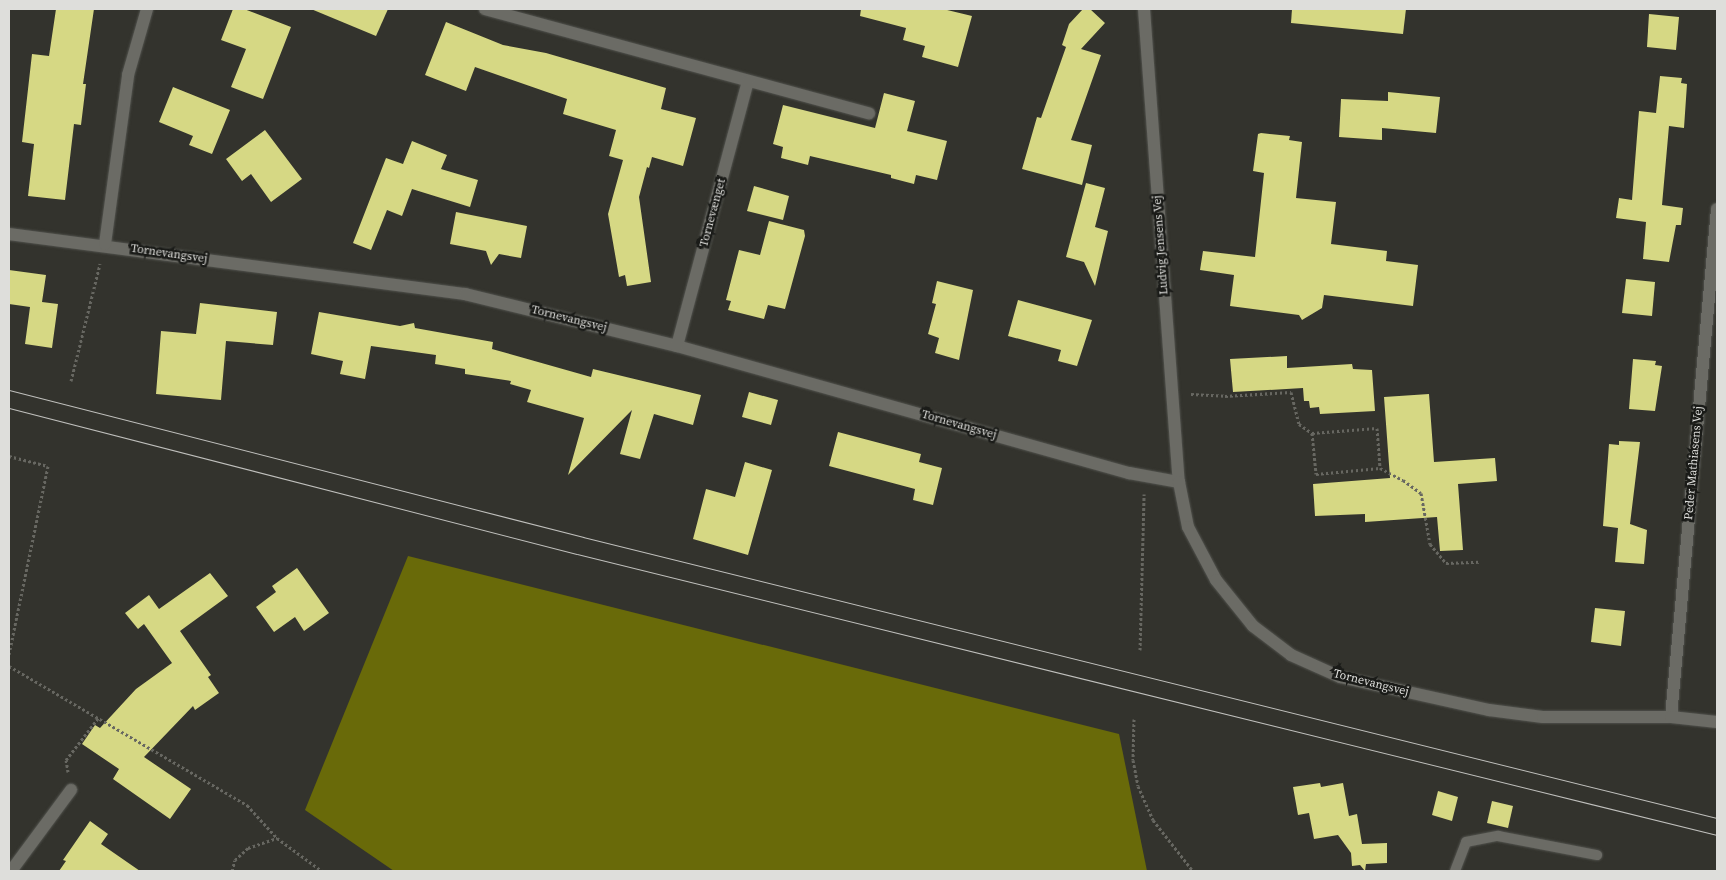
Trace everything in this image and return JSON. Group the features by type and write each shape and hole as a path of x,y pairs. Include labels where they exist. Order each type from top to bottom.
{"street":[{"path":"105,244 128,75 147,9"},
{"path":"485,9 869,113"},
{"name":"Ludvig Jensens Vej","path":"1144,9 1179,482"},
{"name":"Tornevænget","path":"677,346 748,80"},
{"name":"Peder Mathiasens Vej","path":"1671,717 1717,209"},
{"name":"Tornevangsvej","path":"9,234 105,244 465,294 677,346 1144,476 1179,482 1188,527 1216,580 1253,626 1291,655 1340,677 1488,710 1543,717 1671,717 1717,722"},
{"path":"11,871 70,790"}],"lane":[{"path":"1455,871 1466,842 1498,836 1597,855"}],"path":[{"path":"71,381 105,244"},
{"path":"1172,393 1225,396 1291,392 1299,424 1312,433 1377,428 1380,468"},
{"path":"1312,433 1316,474 1380,468 1421,493 1430,544 1446,564 1479,562"},
{"path":"9,456 48,466 9,655"},
{"path":"1140,650 1144,476"},
{"path":"9,666 99,716 247,805 277,838 322,871"},
{"path":"70,790 66,760 99,716"},
{"path":"1134,719 1133,760 1138,786 1153,820 1193,871"},
{"path":"232,871 235,860 248,848 277,838"}],"shaded area":[{"path":"408,556 1119,734 1147,871 394,871 305,810"}],"building":[{"path":"56,9 94,9 83,84 86,84 81,125 74,124 65,200 28,196 34,144 22,142 32,54 49,56"},
{"path":"233,9 244,9 291,27 263,99 231,87 246,49 221,40"},
{"path":"311,9 388,9 376,36"},
{"path":"861,9 943,9 972,16 958,67 922,57 925,46 903,40 906,28 860,16"},
{"path":"1083,9 1090,9 1105,23 1081,49 1101,55 1071,140 1092,145 1082,185 1022,169 1037,117 1041,118 1066,47 1062,45 1069,24"},
{"path":"1292,9 1406,9 1403,34 1291,23"},
{"path":"1649,14 1679,17 1676,50 1647,47"},
{"path":"446,22 503,45 546,53 666,88 661,109 696,118 683,166 652,157 649,168 647,167 639,197 651,282 627,286 625,275 619,277 608,214 623,160 609,156 616,130 563,114 567,99 475,67 466,91 425,75"},
{"path":"1660,76 1682,78 1681,83 1687,84 1684,128 1669,126 1662,205 1683,208 1681,225 1676,225 1669,262 1643,259 1646,222 1616,218 1619,198 1632,200 1639,111 1656,113"},
{"path":"173,87 230,110 212,154 189,145 193,136 159,122"},
{"path":"1388,92 1440,97 1436,133 1382,128 1382,140 1339,137 1341,99 1388,101"},
{"path":"884,93 915,101 907,131 947,141 937,180 916,175 914,184 891,178 891,175 810,156 808,165 781,158 783,147 773,144 783,105 875,128"},
{"path":"265,130 302,179 271,202 251,174 242,181 226,159"},
{"path":"1258,134 1290,136 1289,140 1302,142 1296,198 1336,202 1331,244 1387,251 1386,261 1418,265 1413,306 1324,295 1322,308 1302,320 1299,315 1230,306 1234,275 1200,270 1203,251 1255,257 1264,173 1253,171"},
{"path":"412,141 447,155 441,169 478,180 470,207 412,189 402,216 387,210 371,250 353,243 386,158 403,164"},
{"path":"1086,183 1105,188 1095,227 1108,231 1095,286 1084,262 1066,257"},
{"path":"754,186 789,196 783,220 747,211"},
{"path":"456,212 527,226 521,258 499,254 491,265 486,251 450,244"},
{"path":"769,221 804,230 805,236 785,309 768,305 764,319 728,310 731,301 726,300 739,250 760,255"},
{"path":"9,270 46,275 42,302 58,304 52,348 25,344 30,307 9,304"},
{"path":"1626,279 1655,282 1652,316 1622,313"},
{"path":"937,281 973,290 959,360 935,353 939,338 928,334 936,304 932,303"},
{"path":"1018,300 1092,320 1077,366 1058,361 1061,350 1008,336"},
{"path":"200,303 277,312 273,345 226,341 221,400 156,394 161,331 196,334"},
{"path":"319,312 400,326 414,323 415,328 493,342 492,349 591,377 593,369 701,395 693,425 654,414 640,459 620,454 632,410 568,475 584,418 527,402 531,390 510,384 511,381 465,374 465,369 435,364 436,355 371,346 365,379 340,374 343,361 311,354"},
{"path":"1287,356 1287,368 1352,364 1353,369 1372,370 1375,411 1320,414 1319,407 1310,408 1309,401 1304,401 1303,388 1233,392 1230,359"},
{"path":"1633,359 1656,361 1655,365 1662,366 1655,411 1629,409"},
{"path":"749,392 778,400 771,425 742,417"},
{"path":"1429,394 1434,462 1495,458 1497,481 1458,484 1463,550 1440,551 1437,517 1365,522 1365,514 1315,516 1313,484 1390,478 1384,397"},
{"path":"838,432 921,454 919,462 942,468 933,505 913,500 915,489 829,466"},
{"path":"1619,441 1640,442 1630,524 1647,530 1644,564 1615,562 1618,528 1603,526 1609,444 1619,445"},
{"path":"745,462 772,470 748,555 693,539 706,489 735,497"},
{"path":"297,568 329,613 304,631 295,617 274,632 256,607 276,592 272,586"},
{"path":"210,573 228,596 180,631 211,675 208,677 219,693 195,710 193,706 144,757 191,789 170,819 113,779 119,769 82,744 95,725 100,728 136,689 172,663 144,624 138,629 125,613 149,595 159,609"},
{"path":"1595,608 1625,611 1621,646 1591,642"},
{"path":"1320,783 1321,787 1343,783 1349,816 1357,814 1362,844 1387,843 1387,863 1366,864 1365,871 1360,865 1352,866 1351,853 1338,835 1314,839 1309,813 1298,815 1293,787"},
{"path":"1438,791 1458,797 1452,821 1432,815"},
{"path":"1492,801 1513,806 1508,828 1487,823"},
{"path":"90,821 108,834 101,844 140,871 59,871 66,861 63,860"}],"tram line":[{"path":"9,390 583,537 1717,818"},
{"path":"9,408 577,554 1717,835"}]}
